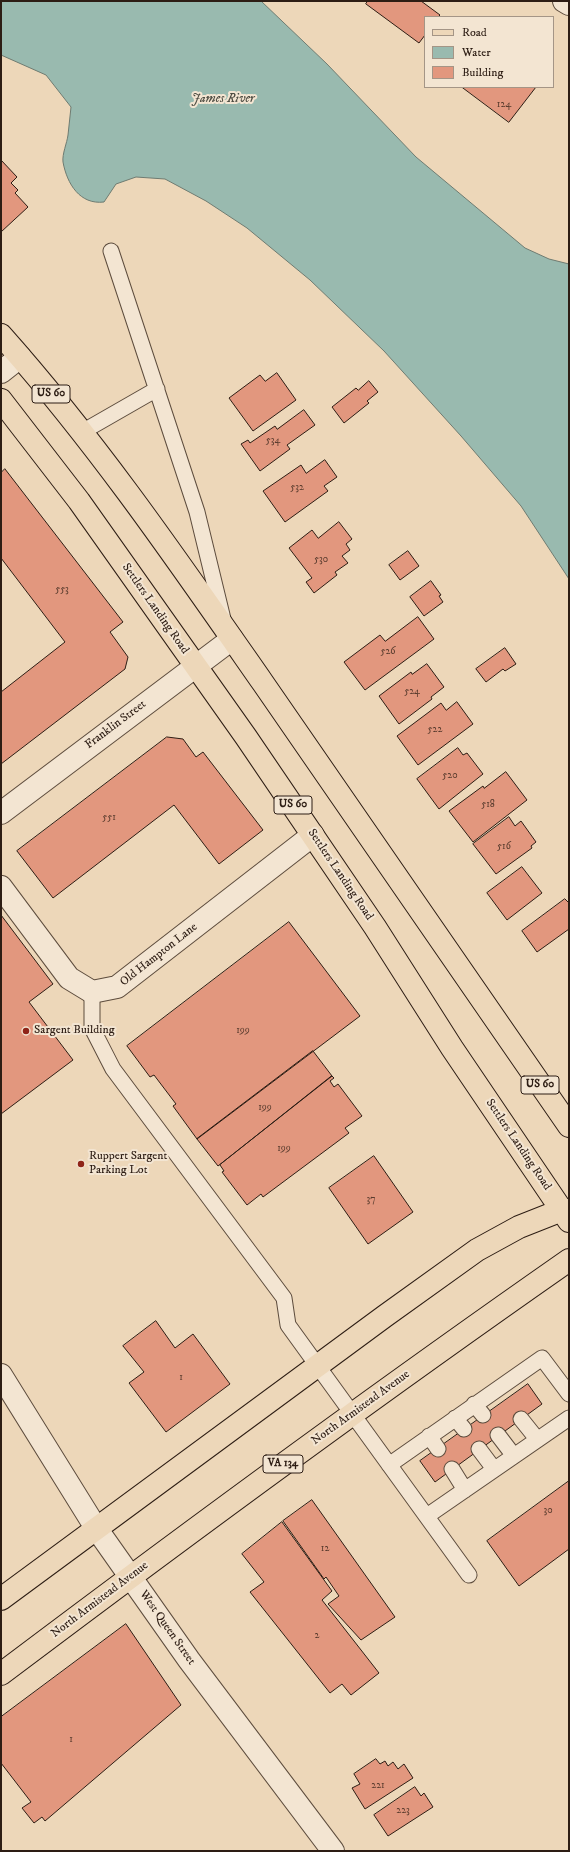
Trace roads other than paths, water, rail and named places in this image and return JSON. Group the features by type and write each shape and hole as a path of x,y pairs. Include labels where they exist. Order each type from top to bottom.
{"main road":[{"name":"US 60","path":"1,335 98,452 229,634 569,1126"},
{"name":"Settlers Landing Road","path":"1,400 79,501 195,666 375,927 452,1048 567,1214"},
{"path":"1,1599 318,1365 477,1250 519,1228 567,1214"},
{"name":"North Armistead Avenue","path":"1,1674 130,1576 352,1414 569,1260"}],"street":[{"path":"564,1 569,4"},
{"path":"1,372 20,357"},
{"name":"Franklin Street","path":"1,813 195,666 229,634"},
{"name":"Old Hampton Lane","path":"92,992 117,987 313,836"},
{"path":"1,887 69,978 92,992"},
{"name":"West Queen Street","path":"1,1375 96,1528 189,1660 334,1851"}],"lane":[{"path":"111,251 197,512 229,634"},
{"path":"82,432 157,389"},
{"path":"92,992 92,1028 113,1069 284,1298 288,1325 469,1575"},
{"path":"389,1465 433,1442 479,1410 502,1393 542,1358 569,1394"},
{"path":"427,1516 569,1418"},
{"path":"521,1419 537,1439"},
{"path":"498,1435 514,1456"},
{"path":"479,1449 494,1469"},
{"path":"452,1469 465,1490"}],"water":[{"name":"James River","path":"1,1 261,1 327,64 416,157 525,248 549,259 569,264 569,579 521,506 461,436 384,351 310,280 247,228 206,201 165,179 136,177 116,184 104,202 88,200 76,191 71,185 63,162 71,107 46,75 1,55"}],"place":[{"name":"Sargent Building","path":"26,1031"},
{"name":"Ruppert Sargent Parking Lot","path":"81,1164"}]}
